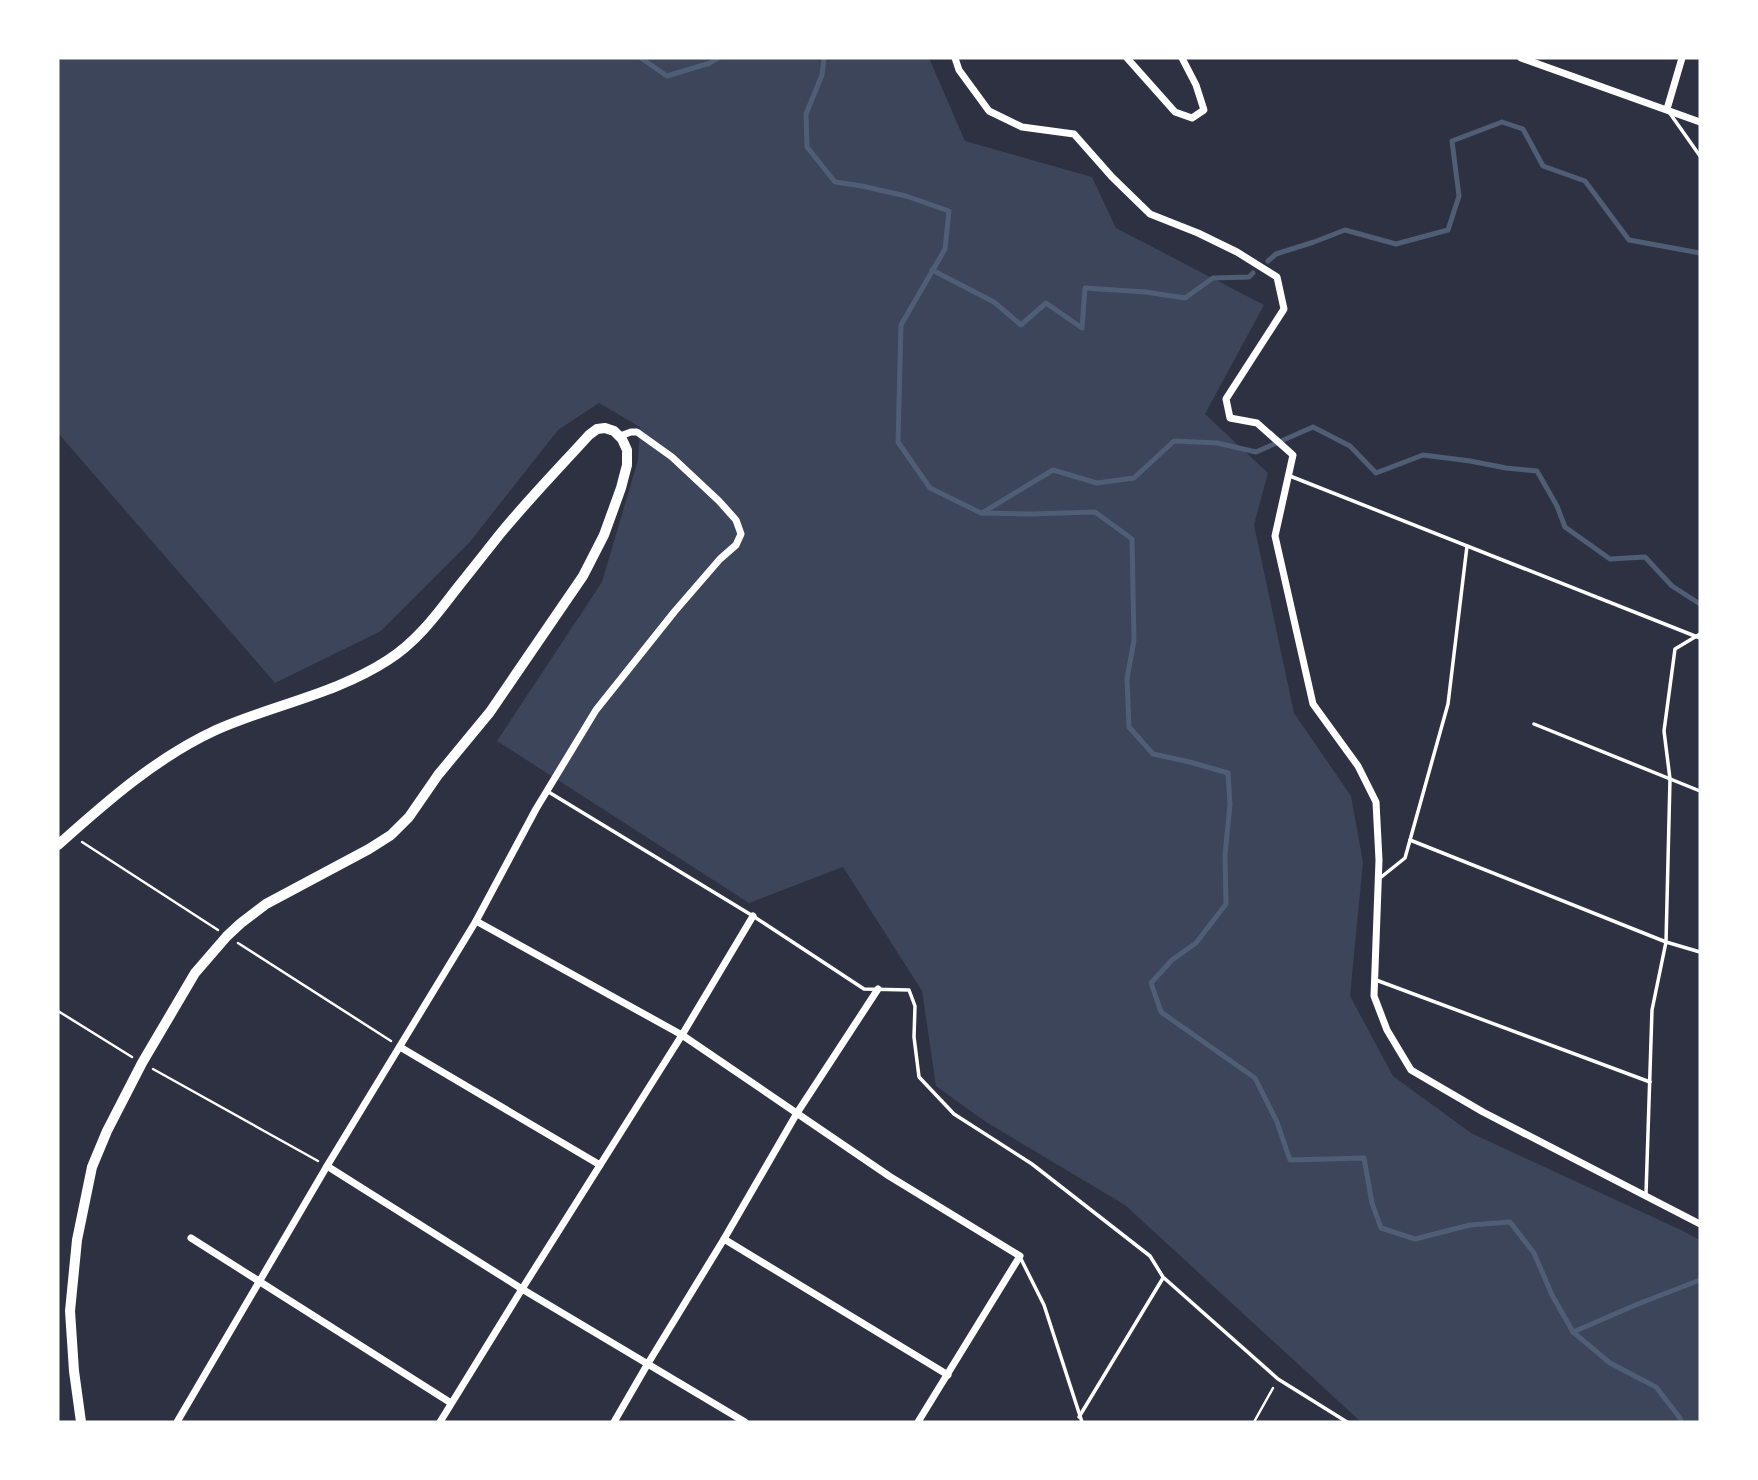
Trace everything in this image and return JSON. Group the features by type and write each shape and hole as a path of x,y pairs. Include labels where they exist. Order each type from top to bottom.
{"street":[{"path":"955,58 959,70 989,111 1022,127 1074,134 1150,214 1237,252 1277,277 1284,309 1226,399 1230,418 1257,423 1293,455 1275,536 1312,704 1358,766 1376,802 1379,860 1374,996 1387,1030 1411,1070 1483,1112 1700,1224"},
{"path":"1127,58 1175,113 1192,118 1204,110 1196,85 1182,58"},
{"path":"1521,58 1700,121"},
{"path":"1667,109 1682,58"},
{"path":"58,845 139,777 176,751 216,730 325,691 389,660 431,623 502,531 589,435 597,429 605,428 620,436 627,450 627,465 604,535 583,576 490,712 409,817 391,835 266,904 227,936 195,973 142,1063 92,1167 77,1240 70,1311 81,1422"},
{"path":"177,1422 327,1166 476,921 547,791 596,710 675,611 720,559 736,545 741,534 736,520 719,501 672,457 637,432 620,436"},
{"path":"440,1422 682,1035 753,916"},
{"path":"476,921 682,1035 889,1176 1020,1256 918,1422"},
{"path":"614,1422 797,1113 878,989"},
{"path":"400,1047 600,1165"},
{"path":"327,1166 522,1289 745,1422"},
{"path":"191,1238 451,1403"},
{"path":"724,1240 948,1375"}],"lane":[{"path":"1667,109 1700,156"},
{"path":"1288,476 1699,636"},
{"path":"1378,880 1405,858 1448,704 1467,546"},
{"path":"1646,1196 1652,1010 1666,942 1670,779 1664,731 1675,649 1699,636"},
{"path":"1534,724 1700,791"},
{"path":"547,791 753,916 864,989 909,990 915,1006 914,1037 919,1077 954,1114 1032,1164 1150,1256 1163,1278 1278,1379 1347,1422"},
{"path":"1410,840 1666,942 1700,952"},
{"path":"1375,980 1650,1082"},
{"path":"1020,1256 1044,1305 1080,1420"},
{"path":"1080,1420 1163,1278"}],"path":[{"path":"58,1011 142,1063 327,1166"},
{"path":"1254,1422 1278,1379"}],"shaded area":[{"path":"58,58 929,58 965,141 1092,177 1116,228 1264,305 1205,414 1268,473 1254,525 1294,713 1351,796 1363,862 1350,996 1393,1076 1471,1133 1700,1240 1700,1422 1361,1422 1125,1205 986,1122 936,1086 922,991 843,867 749,903 497,741 602,582 638,460 640,427 599,403 558,430 469,543 381,631 275,683 58,433"}],"waterway":[{"path":"641,58 667,76 718,58"},
{"path":"824,58 822,75 806,114 807,147 835,182 906,196 949,211 945,249 901,325 898,442 930,488 981,513 1095,512 1132,539 1134,640 1127,679 1129,727 1153,754 1228,773 1230,804 1225,855 1226,904 1196,943 1172,960 1151,983 1161,1012 1255,1078 1277,1122 1290,1160 1364,1158 1372,1203 1381,1228 1415,1239 1470,1225 1510,1222 1534,1253 1552,1295 1573,1332 1610,1363 1656,1387 1681,1422"},
{"path":"1268,261 1276,254 1345,230 1396,244 1448,230 1459,196 1452,141 1502,122 1523,129 1543,166 1585,181 1629,240 1700,253"},
{"path":"932,270 994,302 1021,325 1046,303 1082,328 1085,288 1185,298 1213,278 1249,277 1253,273"},
{"path":"982,513 1053,470 1097,483 1134,478 1174,441 1217,443 1256,452 1313,427 1350,446 1376,473 1423,455 1537,471 1557,506 1565,527 1610,559 1645,557 1672,586 1700,604"},
{"path":"1573,1332 1700,1280"}]}
